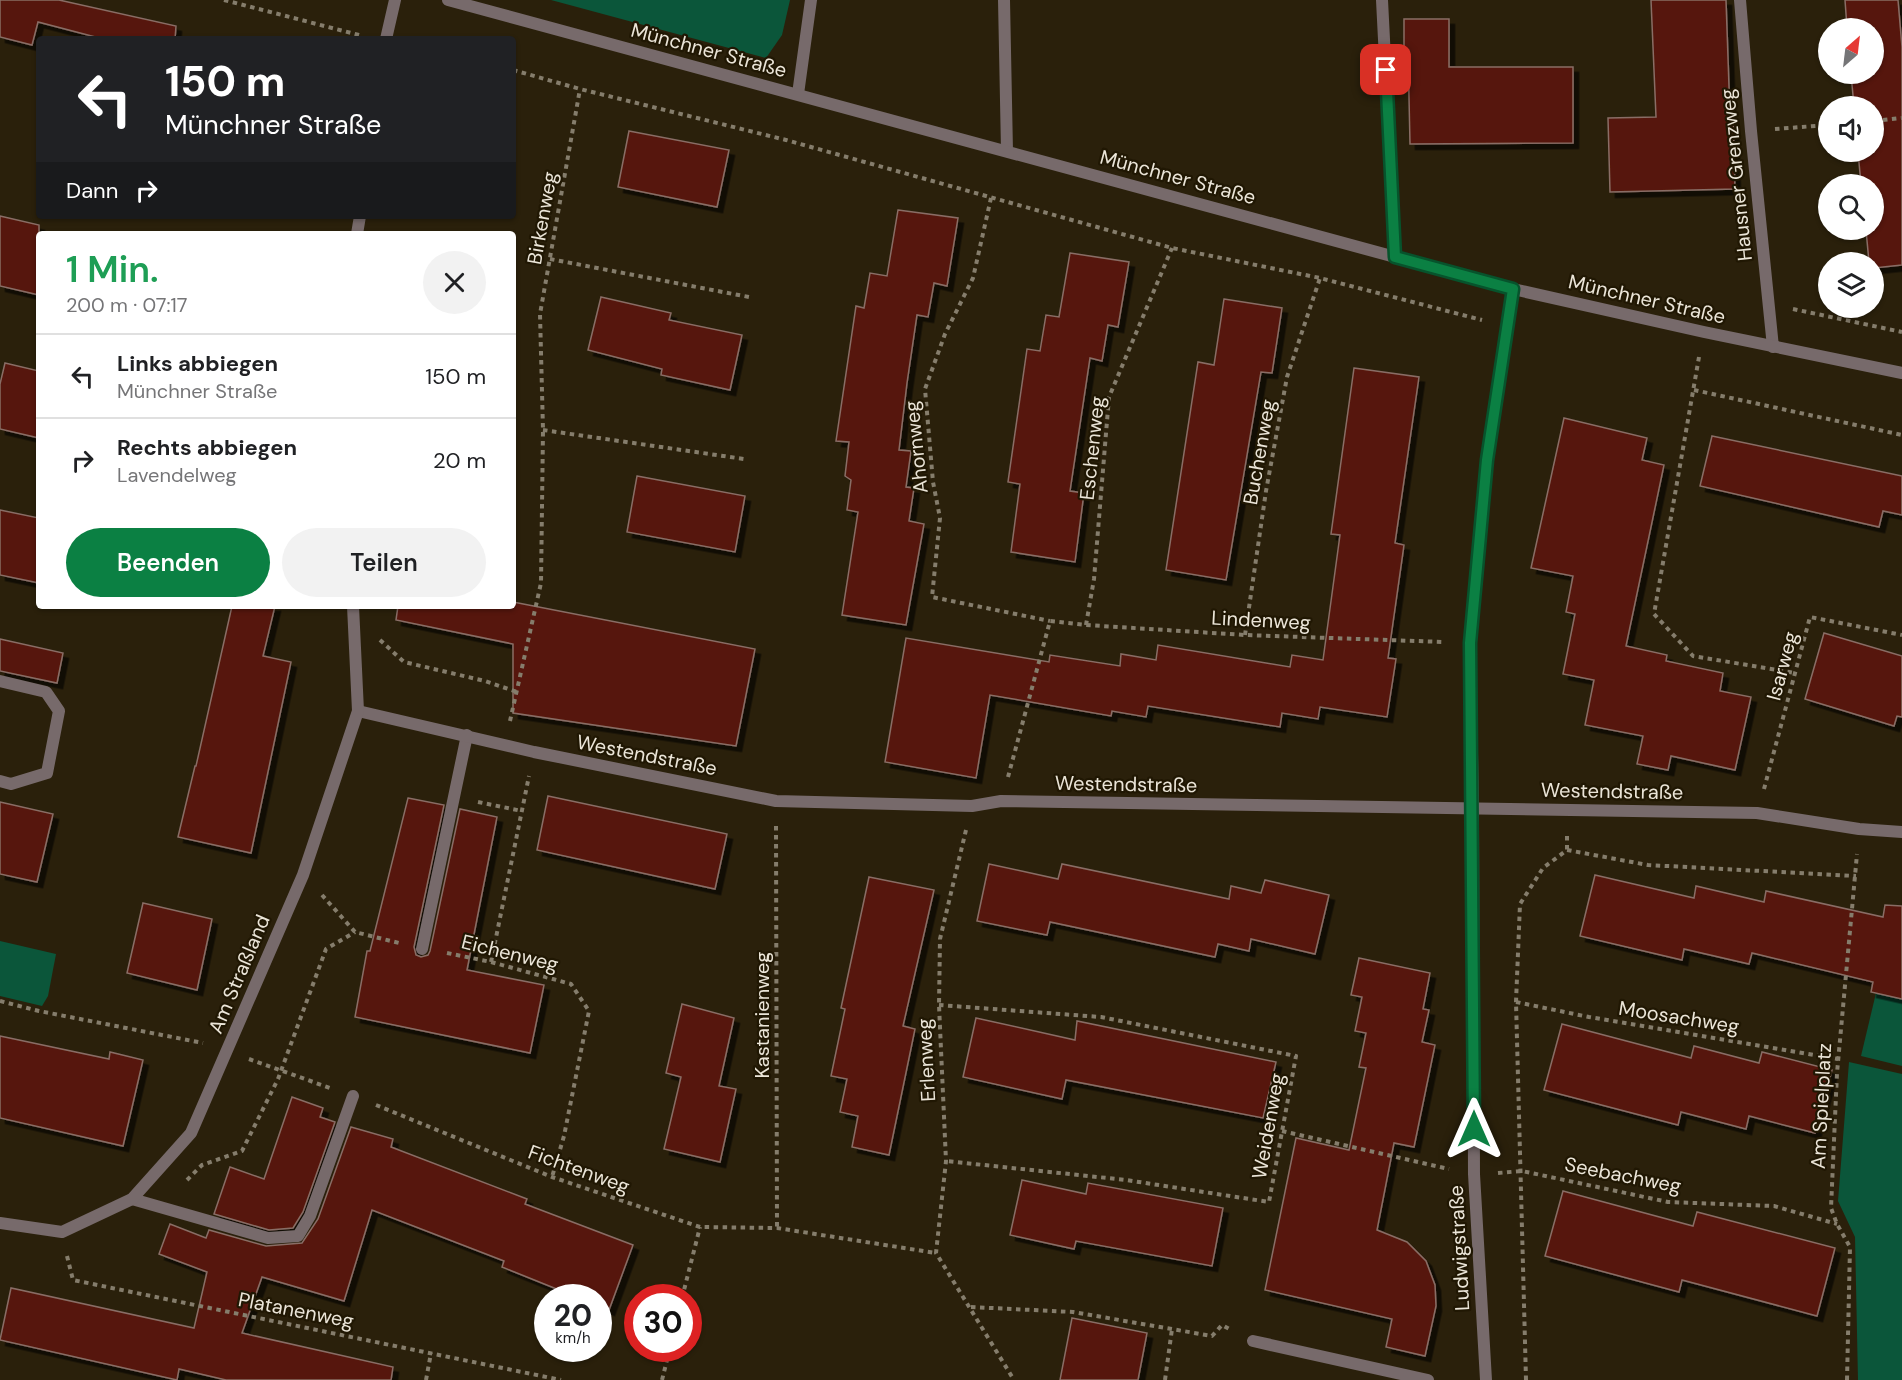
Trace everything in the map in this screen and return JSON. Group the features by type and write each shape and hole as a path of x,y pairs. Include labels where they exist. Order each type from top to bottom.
{"street":[{"path":"387,36 395,0"},
{"name":"Münchner Straße","path":"448,0 1513,289 1773,347 1902,373"},
{"path":"798,94 811,0"},
{"path":"1004,0 1007,151"},
{"path":"1382,0 1395,257"},
{"name":"Hausner Grenzweg","path":"1740,0 1773,347"},
{"name":"Ludwigstraße","path":"1486,1380 1474,1174 1470,643 1487,460 1513,289"},
{"name":"Am Straßland","path":"62,1232 132,1198 191,1132 303,875 358,711 353,609"},
{"path":"0,681 46,692 59,711 48,773 11,784 0,781"},
{"name":"Westendstraße","path":"358,711 534,752 776,801 972,806 1001,801 1757,813 1859,829 1902,832"},
{"path":"422,949 467,735"},
{"path":"132,1198 268,1238 298,1236 310,1216 353,1096"},
{"path":"0,1223 62,1232"},
{"path":"1253,1341 1428,1380"}],"path":[{"path":"224,0 365,36"},
{"path":"516,71 786,140 1172,248 1320,278 1508,327"},
{"name":"Birkenweg","path":"504,745 541,584 543,430 540,314 580,89"},
{"path":"1884,120 1902,118"},
{"path":"1751,131 1818,125"},
{"name":"Ahornweg","path":"932,597 940,518 933,482 925,389 945,334 973,278 991,198"},
{"name":"Eschenweg","path":"1086,625 1094,579 1109,396 1172,248"},
{"path":"550,259 749,297"},
{"name":"Buchenweg","path":"1245,635 1266,491 1287,377 1320,278"},
{"path":"1769,303 1902,332"},
{"path":"1704,332 1654,614 1693,656 1795,672"},
{"path":"1694,390 1902,435"},
{"path":"543,430 744,459"},
{"name":"Lindenweg","path":"932,597 1050,621 1086,625 1245,635 1470,643"},
{"name":"Isarweg","path":"1757,813 1810,616 1902,635"},
{"path":"1001,801 1050,621"},
{"path":"376,637 404,662 485,681 517,692"},
{"path":"491,962 534,752"},
{"path":"454,797 522,811"},
{"name":"Kastanienweg","path":"776,801 777,1228"},
{"name":"Erlenweg","path":"936,1253 946,1161 939,1005 940,939 972,806"},
{"name":"Am Spielplatz","path":"1847,1380 1850,1247 1836,1224 1831,1208 1838,1059 1859,829"},
{"path":"1526,1380 1516,1002 1520,904 1542,868 1567,850 1648,865 1856,876"},
{"path":"162,1207 202,1165 242,1151 281,1070 326,949 355,932 303,875"},
{"name":"Eichenweg","path":"355,932 422,949 491,962 571,984 590,1011 564,1136 552,1177"},
{"name":"Fichtenweg","path":"0,1001 39,1011 204,1043 353,1096 552,1177 700,1227 777,1228 936,1253"},
{"name":"Moosachweg","path":"1516,1002 1589,1017 1838,1059"},
{"name":"Weidenweg","path":"939,1005 1101,1017 1296,1056 1269,1202 1126,1180 946,1161"},
{"name":"Seebachweg","path":"1282,1131 1474,1174 1522,1171 1668,1202 1774,1206 1836,1224"},
{"path":"686,1284 700,1227"},
{"name":"Platanenweg","path":"62,1232 73,1280 561,1380"},
{"path":"936,1253 1014,1380"},
{"path":"970,1307 1073,1312 1212,1336 1222,1325 1253,1341"},
{"path":"1164,1380 1172,1329"},
{"path":"426,1380 431,1353"},
{"path":"662,1380 666,1362"}],"green space":[{"path":"551,0 790,0 782,35 766,58"},
{"path":"0,941 56,954 48,996 42,1006 0,996"},
{"path":"1876,993 1902,999 1902,1066 1861,1056"},
{"path":"1849,1062 1902,1074 1902,1380 1858,1380 1855,1237 1838,1201"}],"building":[{"path":"0,0 59,0 176,26 175,36 92,36 38,22 32,45 0,37"},
{"path":"1651,0 1726,0 1735,189 1610,192 1608,118 1656,117"},
{"path":"1845,0 1898,0 1902,47 1902,265 1884,267 1884,252 1868,252 1867,240 1884,240 1884,174 1860,174 1859,162 1884,162 1884,96 1853,96 1852,84 1884,84 1884,18 1846,18"},
{"path":"1404,19 1449,19 1449,67 1573,67 1573,143 1410,144 1408,51 1404,51"},
{"path":"629,131 729,150 717,207 618,187"},
{"path":"898,210 958,218 947,286 934,283 928,317 917,315 907,383 899,450 911,451 906,487 914,488 909,521 924,524 906,625 842,615 858,512 847,510 851,480 845,476 849,442 836,441 856,306 864,308 870,273 887,276"},
{"path":"0,216 39,225 39,231 36,231 36,294 0,286"},
{"path":"1070,253 1129,262 1118,327 1108,325 1102,361 1090,358 1070,491 1084,493 1075,562 1011,552 1020,484 1008,482 1027,349 1040,351 1046,315 1059,317"},
{"path":"601,297 671,313 669,320 742,335 730,390 661,375 662,369 588,350"},
{"path":"1224,299 1282,308 1272,373 1261,372 1226,580 1166,570 1198,362 1214,365"},
{"path":"5,363 36,370 36,437 0,429 0,384"},
{"path":"1354,368 1419,377 1395,543 1404,545 1388,658 1396,659 1387,717 1320,707 1318,719 1282,713 1280,727 1148,706 1146,717 1112,711 1111,716 990,695 976,778 885,762 906,638 1049,662 1050,655 1120,666 1121,654 1156,660 1158,645 1290,667 1292,655 1323,660 1340,535 1331,534"},
{"path":"1564,418 1647,438 1642,460 1664,465 1626,646 1667,655 1666,661 1723,673 1720,691 1751,697 1735,770 1671,756 1668,770 1637,764 1643,736 1585,725 1594,680 1563,674 1575,614 1566,612 1573,576 1531,568"},
{"path":"1712,436 1902,476 1902,515 1883,511 1879,527 1700,486"},
{"path":"637,476 745,496 735,552 627,532"},
{"path":"0,510 36,517 36,582 0,575"},
{"path":"516,603 755,649 736,746 513,713 513,644 396,620 398,609 516,609"},
{"path":"231,609 274,609 263,656 291,662 251,853 178,837"},
{"path":"1824,633 1902,656 1902,717 1897,716 1894,726 1805,699"},
{"path":"0,639 63,653 57,683 0,671"},
{"path":"548,796 727,834 715,889 537,850"},
{"path":"408,798 444,805 414,947 416,955 421,957 428,955 430,951 460,809 497,817 467,970 544,985 530,1053 355,1017 367,951 370,951"},
{"path":"0,802 53,814 37,882 0,874"},
{"path":"989,864 1058,879 1062,864 1229,899 1231,886 1261,893 1265,880 1329,895 1315,954 1251,939 1249,951 1218,944 1215,957 1050,922 1047,935 977,921"},
{"path":"1595,875 1694,898 1696,886 1764,902 1766,891 1883,917 1885,905 1902,906 1902,999 1871,992 1873,982 1752,953 1749,964 1684,949 1682,960 1580,936"},
{"path":"869,877 934,890 903,1026 915,1029 889,1155 852,1147 858,1116 840,1112 847,1079 831,1076 845,1009 841,1008"},
{"path":"143,903 212,919 197,990 127,973"},
{"path":"1359,958 1430,973 1423,1009 1429,1010 1422,1042 1435,1045 1414,1147 1394,1143 1377,1230 1407,1242 1426,1261 1435,1285 1436,1306 1425,1356 1386,1347 1392,1319 1265,1290 1296,1138 1349,1150 1366,1068 1359,1067 1366,1033 1355,1031 1362,997 1351,995"},
{"path":"682,1004 734,1018 719,1086 736,1089 720,1162 664,1149 681,1077 666,1073"},
{"path":"976,1018 1075,1040 1077,1021 1276,1062 1263,1118 1066,1080 1062,1099 963,1077"},
{"path":"1562,1024 1691,1058 1694,1046 1759,1063 1762,1052 1832,1070 1815,1133 1749,1116 1746,1129 1681,1112 1678,1125 1544,1090"},
{"path":"0,1036 109,1059 110,1052 143,1060 123,1146 0,1118"},
{"path":"292,1097 323,1108 320,1117 335,1122 303,1212 293,1228 269,1230 214,1214 230,1167 264,1179"},
{"path":"351,1127 393,1139 391,1147 527,1199 525,1204 633,1245 612,1302 612,1284 544,1284 502,1267 504,1261 372,1210 344,1301 262,1277 242,1333 393,1367 391,1380 226,1380 179,1369 177,1380 0,1340 11,1288 194,1328 207,1272 159,1254 170,1224 206,1238 209,1230 266,1246 302,1243 318,1219"},
{"path":"1022,1180 1086,1194 1088,1183 1223,1208 1212,1266 1076,1241 1074,1249 1010,1235"},
{"path":"1563,1191 1693,1226 1697,1212 1835,1248 1817,1316 1682,1280 1679,1292 1545,1256"},
{"path":"1072,1318 1147,1333 1138,1380 1060,1380"}],"route":[{"path":"1386,70 1395,257 1513,289 1487,460 1470,643 1474,1129"}]}
